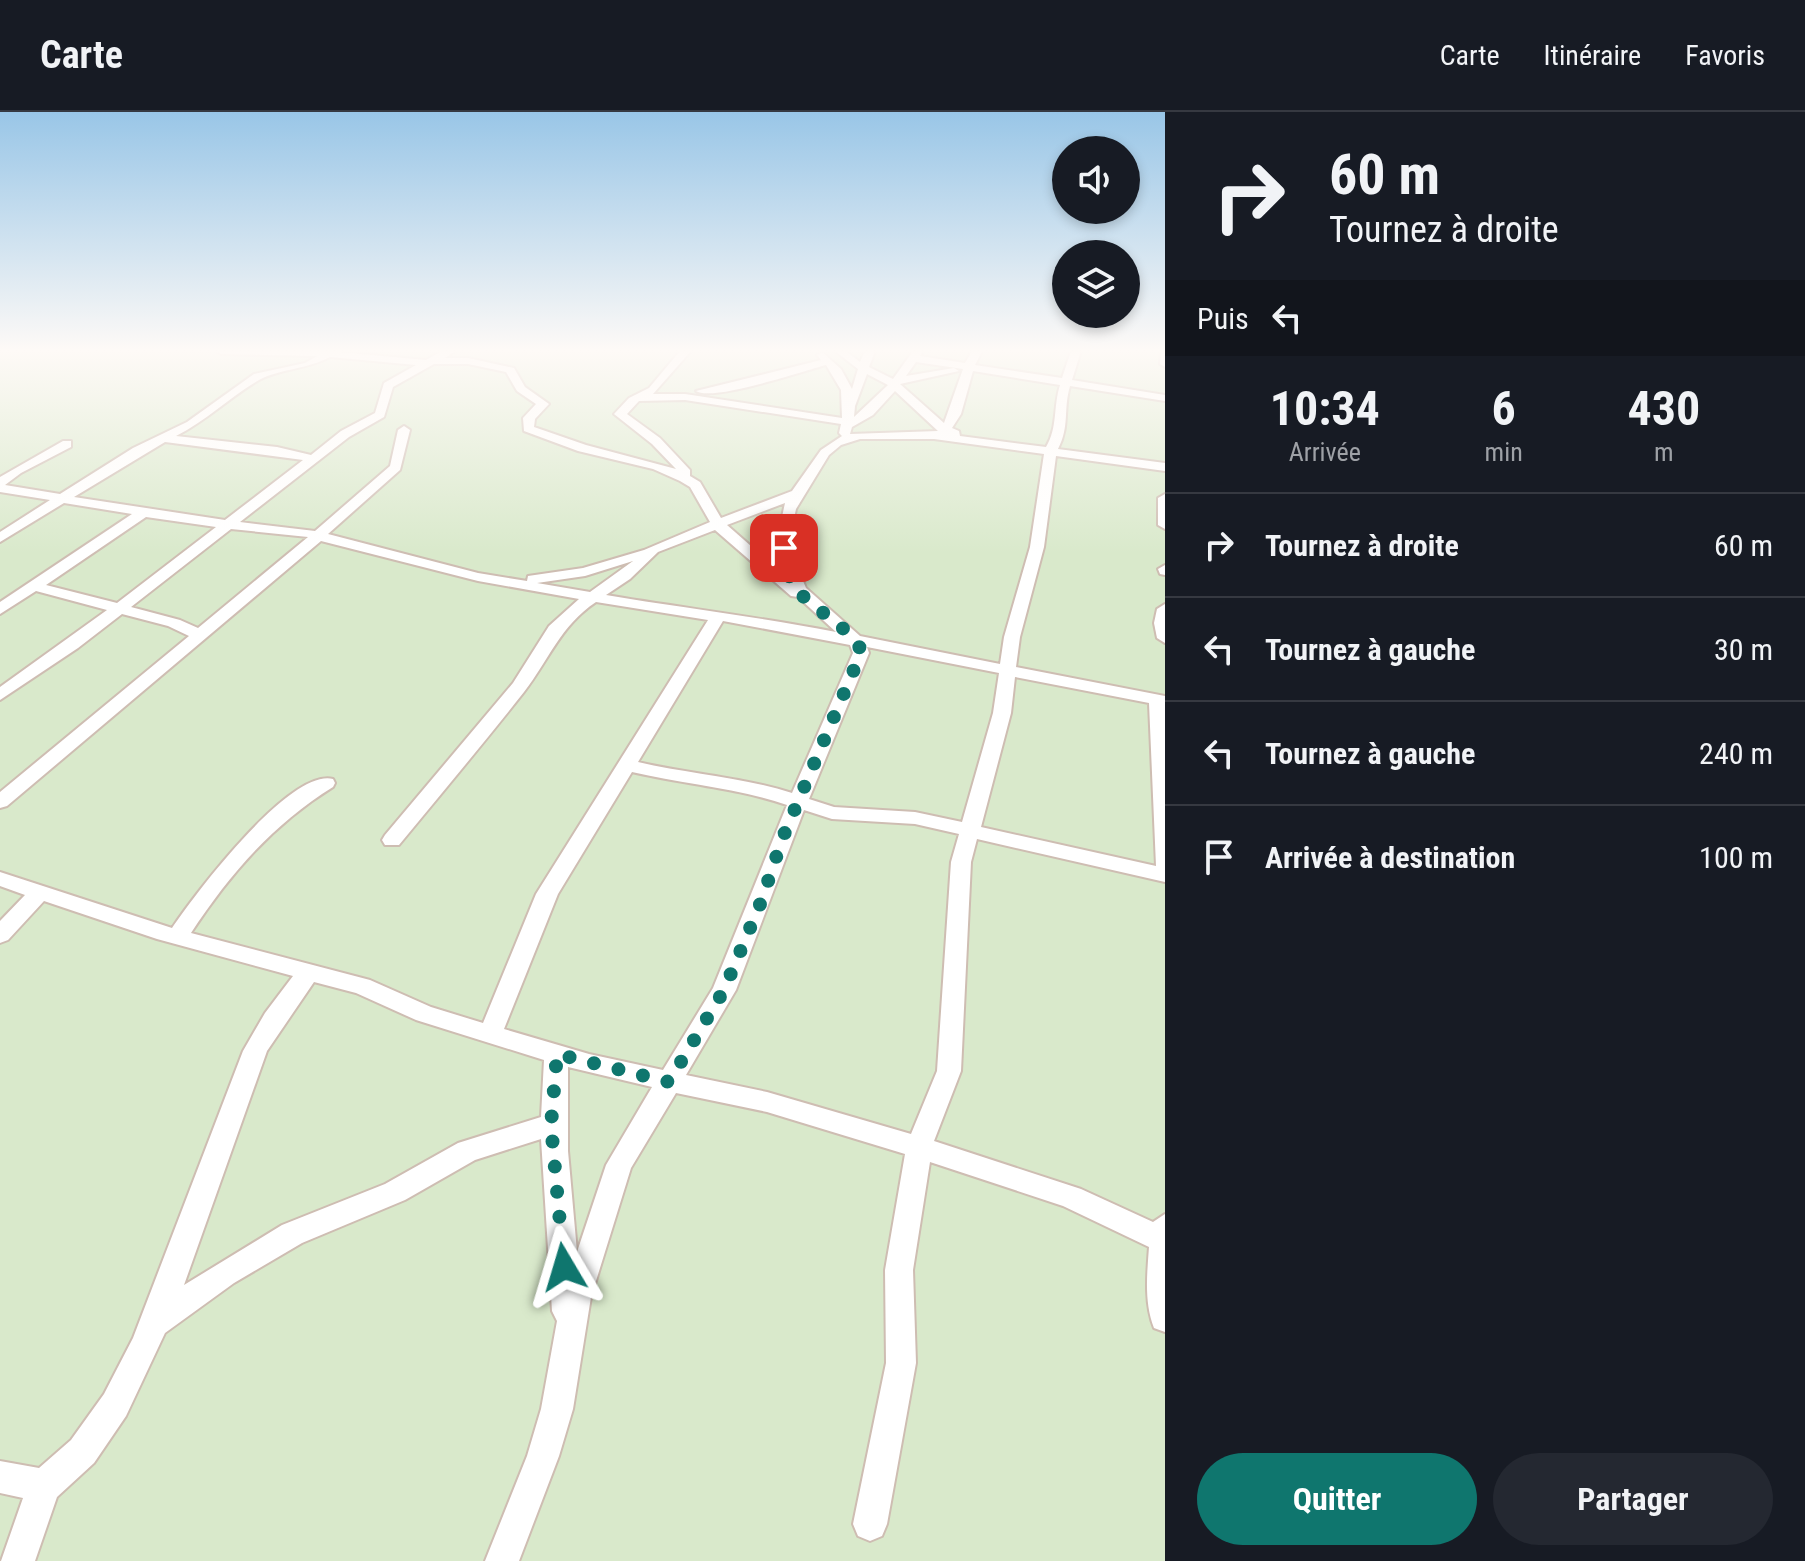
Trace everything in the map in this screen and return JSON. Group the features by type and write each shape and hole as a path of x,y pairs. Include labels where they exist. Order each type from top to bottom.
{"street":[{"path":"4,535 199,419"},
{"path":"0,695 229,525 345,434 373,419"},
{"path":"530,419 526,423 532,432 657,466 695,485"},
{"path":"502,1561 543,1456 557,1409 586,1262 619,1165 645,1116 724,990 861,653 859,643 718,525 695,485 656,441 623,419"},
{"path":"787,419 845,429 940,433 970,440 1165,467"},
{"path":"845,429 846,419"},
{"path":"809,603 790,579 784,548 786,520 796,494 845,429 860,419"},
{"path":"927,419 940,433"},
{"path":"940,433 950,419"},
{"path":"870,1524 901,1363 899,1270 919,1147 949,1071 961,862 994,748 1010,672 1012,637 1037,547 1051,450 1061,432 1060,419"},
{"path":"0,802 197,634 272,577 316,534 347,512 396,467 404,430"},
{"path":"163,438 231,449 284,451 313,459"},
{"path":"0,486 17,470 67,444"},
{"path":"0,486 143,513 316,534 504,582 718,617 757,620 859,643 910,649 1010,672 1162,700 1165,864"},
{"path":"4,535 22,516 24,506 17,491"},
{"path":"504,582 566,576 653,549 796,494"},
{"path":"1165,498 1165,525"},
{"path":"0,609 143,513"},
{"path":"392,840 520,686 555,629 578,607 653,549"},
{"path":"34,586 114,610 188,627 197,634"},
{"path":"1165,609 1165,638"},
{"path":"490,1034 547,894 718,617"},
{"path":"627,765 690,780 756,789 832,813 900,816 1081,853 1165,875"},
{"path":"177,937 226,871 259,834 292,805 326,783"},
{"path":"0,879 177,937 362,986 424,1014 557,1054 767,1102 919,1147 1071,1197 1165,1240"},
{"path":"0,935 39,893"},
{"path":"18,1561 44,1486 77,1462 95,1439 130,1377 255,1050 280,1009 310,971"},
{"path":"557,1054 551,1125 569,1339"},
{"path":"152,1325 224,1274 292,1234 395,1192 467,1151 551,1125"},
{"path":"1165,1225 1161,1285 1165,1318"},
{"path":"0,1477 44,1486"}],"green space":[{"path":"0,419 1165,419 1165,1561 0,1561"}],"route":[{"path":"564,1267 551,1125 557,1054 669,1082 724,990 761,902 783,837 861,653 857,640 809,603 794,586 784,548"}]}
